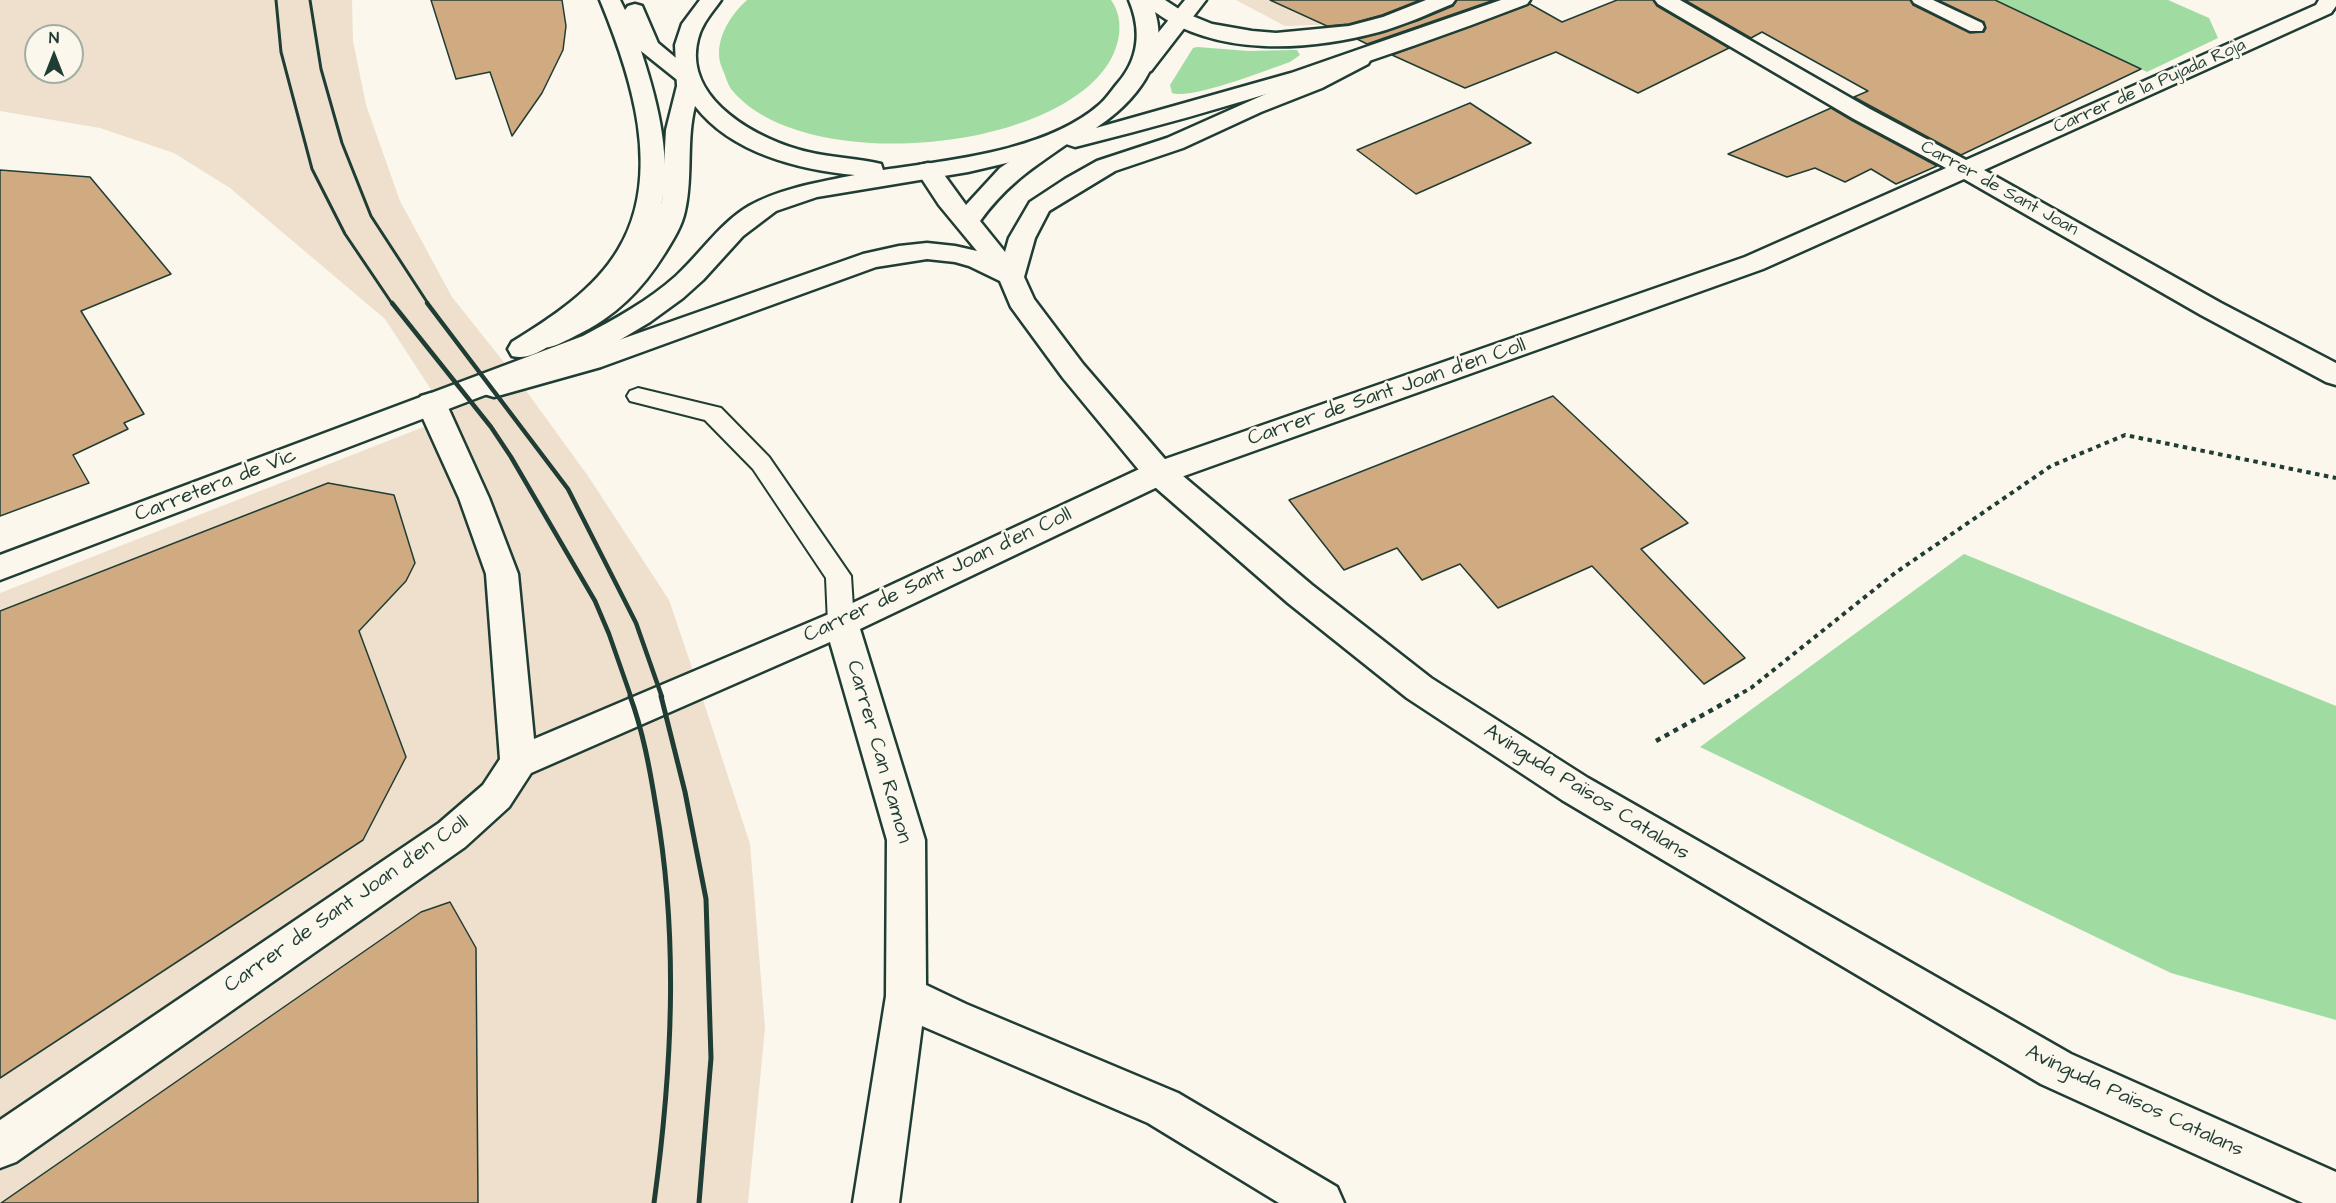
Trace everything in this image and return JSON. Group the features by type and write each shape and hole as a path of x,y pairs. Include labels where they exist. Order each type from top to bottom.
{"street":[{"path":"431,403 554,329 594,298 629,255 641,234 648,214 655,173 647,115 637,71 610,0"},
{"path":"631,0 648,46 689,78 706,105 728,125 757,142 799,158 844,167 928,170"},
{"path":"522,349 576,326 601,312 621,296 651,255 672,213 676,191 677,136 689,78 685,52 690,29 711,0"},
{"path":"1139,0 1147,21 1149,43 1143,66"},
{"path":"1152,0 1180,19 1239,36 1318,36 1374,26 1445,0"},
{"path":"967,221 986,196 1009,174 1116,103 1196,0"},
{"path":"431,403 593,344 638,317 682,284 744,221 763,207 787,197 843,184 966,166 1054,143 1132,127 1360,59 1520,0"},
{"name":"Carrer de Sant Joan","path":"1665,0 1862,114 1965,169 2211,309 2336,375"},
{"name":"Carrer de la Pujada Roja","path":"1965,169 2324,9 2329,0"},
{"path":"431,403 591,360 859,263 894,253 938,252 968,257 1011,277 1022,238 1039,207 1074,184 1106,166 1175,142 1314,83 1360,59"},
{"name":"Carrer de Sant Joan d'en Coll","path":"0,1146 452,835 496,796 518,762 841,623 1159,473 1754,263 1965,169"},
{"name":"Avinguda Països Catalans","path":"928,170 948,200 1011,277 1021,301 1047,336 1159,473 1300,594 1419,688 1575,789 2056,1069 2336,1196"},
{"path":"431,403 474,498 502,574 518,762"},
{"name":"Carretera de Vic","path":"0,568 431,403"},
{"name":"Carrer Can Ramon","path":"841,623 906,840 906,996 876,1203"},
{"path":"906,996 951,1018 1163,1108 1321,1203"}],"lane":[{"path":"1920,0 1976,27"},
{"path":"639,396 713,414 761,463 838,576 841,623"}],"path":[{"path":"1656,741 1751,688 1895,573 2051,466 2125,435 2336,478"}],"shaded area":[{"path":"0,0 352,0 353,41 366,105 400,201 452,297 519,381 588,476 669,600 707,712 750,844 765,1028 748,1203 0,1203 0,593 449,417 385,319 230,188 174,153 100,128 0,111"},
{"path":"1236,0 1485,0 1430,21 1285,26"}],"green space":[{"path":"747,0 1111,0 1118,15 1119,32 1116,49 1108,64 1078,94 1034,118 981,134 923,143 865,143 810,134 764,116 731,89 719,59 719,50 729,22"},
{"path":"1995,0 2168,0 2209,18 2218,38 2147,72"},
{"path":"1193,48 1249,51 1297,50 1300,55 1290,62 1230,83 1195,92 1172,93 1170,85"},
{"path":"1964,554 2336,706 2336,1020 2171,973 1700,747"}],"building":[{"path":"431,0 562,0 566,26 563,50 542,93 512,136 490,72 456,79"},
{"path":"1270,0 1420,0 1382,15 1349,24 1327,26"},
{"path":"1457,0 1494,0 1367,44 1357,39 1417,21 1453,6"},
{"path":"1617,0 1653,0 1657,6 1729,48 1638,93 1556,52 1465,88 1392,55 1530,4 1562,22"},
{"path":"1685,0 1910,0 1913,5 1970,33 1984,32 1986,28 1984,22 1938,0 1995,0 2141,69 1961,155 1854,97 1868,91 1762,32 1751,38"},
{"path":"1470,103 1531,143 1416,194 1357,150"},
{"path":"1831,108 1937,166 1896,184 1871,169 1845,182 1815,168 1787,177 1728,154"},
{"path":"0,170 90,177 171,274 81,311 144,414 124,423 128,429 73,455 89,483 0,516"},
{"path":"1553,396 1688,523 1641,549 1745,658 1704,684 1592,566 1498,608 1460,564 1422,580 1397,548 1344,570 1289,500"},
{"path":"328,483 394,495 415,563 406,581 359,631 406,757 363,840 0,1078 0,611"},
{"path":"450,902 476,948 478,1203 1,1203 421,912"}],"railway":[{"path":"276,0 281,52 312,169 345,234 393,305"},
{"path":"310,0 321,69 342,143 371,216 429,305"},
{"path":"392,303 491,427 511,457 595,601 631,697"},
{"path":"427,303 568,489 636,623 662,697"},
{"path":"630,696 651,779 668,906 669,1054 654,1203"},
{"path":"661,696 685,792 706,899 711,1058 699,1203"}]}
